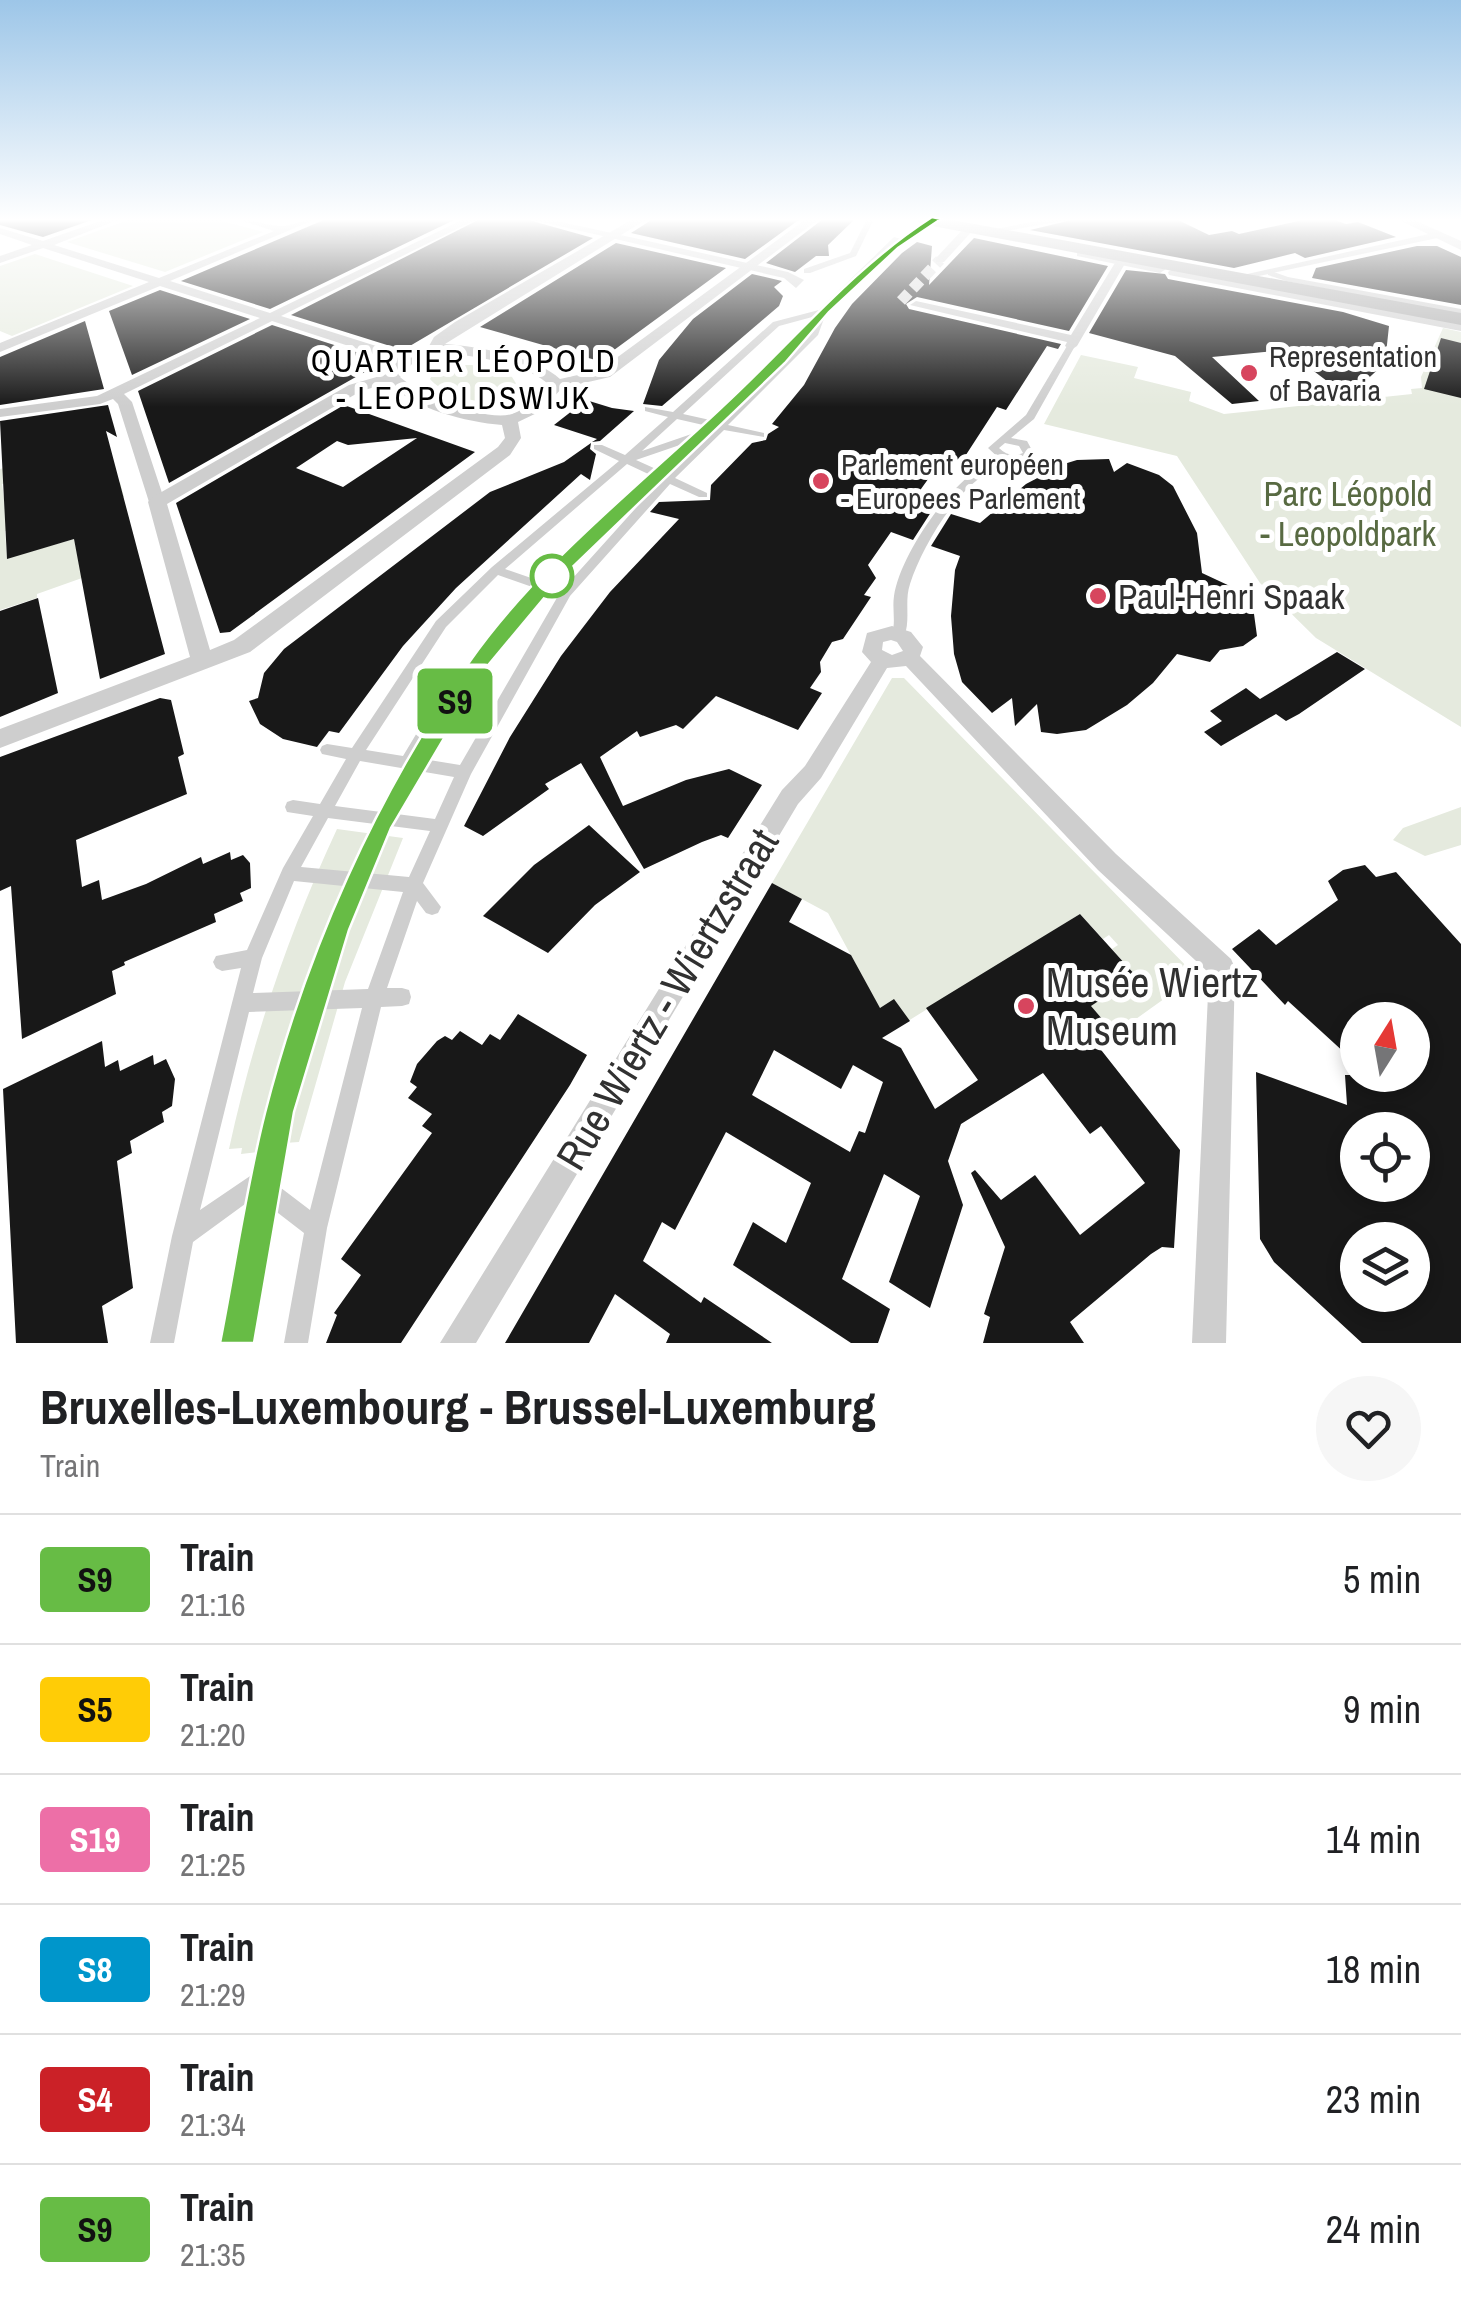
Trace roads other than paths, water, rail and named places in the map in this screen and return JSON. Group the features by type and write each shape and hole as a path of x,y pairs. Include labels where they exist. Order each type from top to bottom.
{"main road":[{"path":"1261,282 1461,316"}],"street":[{"path":"1,346 159,282 406,360"},
{"path":"0,413 96,401 116,394 343,282"},
{"path":"435,349 440,340 460,325 534,282"},
{"path":"392,377 398,388 417,396 495,420 510,420 540,404 557,384 605,374 728,282"},
{"path":"162,1343 183,1236 254,958 289,874 354,755 442,624 496,570 626,460 776,324 822,312 853,282"},
{"path":"916,304 1072,343 1109,282"},
{"path":"1240,282 1461,327"},
{"path":"1294,282 1461,316"},
{"path":"296,1343 316,1228 373,1001 414,884 464,772 566,594 668,479 816,333 822,312"},
{"name":"Rue Wiertz - Wiertzstraat","path":"457,1343 790,797 813,772 897,650 904,622 900,596 907,573 954,496 979,473 998,444 1030,418 1072,343"},
{"path":"157,502 354,388 392,377 406,360 435,349 478,354 546,374 557,384"},
{"path":"116,394 124,402 157,502 202,660"},
{"path":"648,410 760,436"},
{"path":"668,479 675,416"},
{"name":"Rue Wiertz - Wiertzstraat","path":"979,473 1026,457 1030,452 1030,418"},
{"path":"0,739 256,637 504,450 513,438 510,420"},
{"path":"626,460 721,426"},
{"path":"1012,459 999,455 998,444 1027,446"},
{"path":"598,447 702,494"},
{"path":"496,570 566,594"},
{"path":"526,596 536,584"},
{"path":"897,650 1107,862 1222,968 1209,1343"},
{"path":"407,763 423,735"},
{"path":"328,750 464,772"},
{"path":"293,807 440,826"},
{"path":"289,874 414,884 432,907"},
{"path":"222,962 254,958"},
{"path":"240,1002 373,1001 402,997"},
{"path":"183,1236 256,1182 316,1228"}],"tunnel":[{"path":"901,301 919,282"}],"train":[{"name":"S9","path":"237,1343 280,1112 337,930 382,824 478,664 527,603 780,361 855,282"}],"place":[{"name":"Representation of Bavaria","path":"1249,373"},
{"name":"Parlement européen - Europees Parlement","path":"821,481"},
{"name":"Paul-Henri Spaak","path":"1098,596"},
{"name":"Musée Wiertz Museum","path":"1026,1006"}],"district":[{"name":"QUARTIER LÉOPOLD - LEOPOLDSWIJK","path":"464,378"}],"park label":[{"name":"Parc Léopold - Leopoldpark","path":"1348,513"}]}
